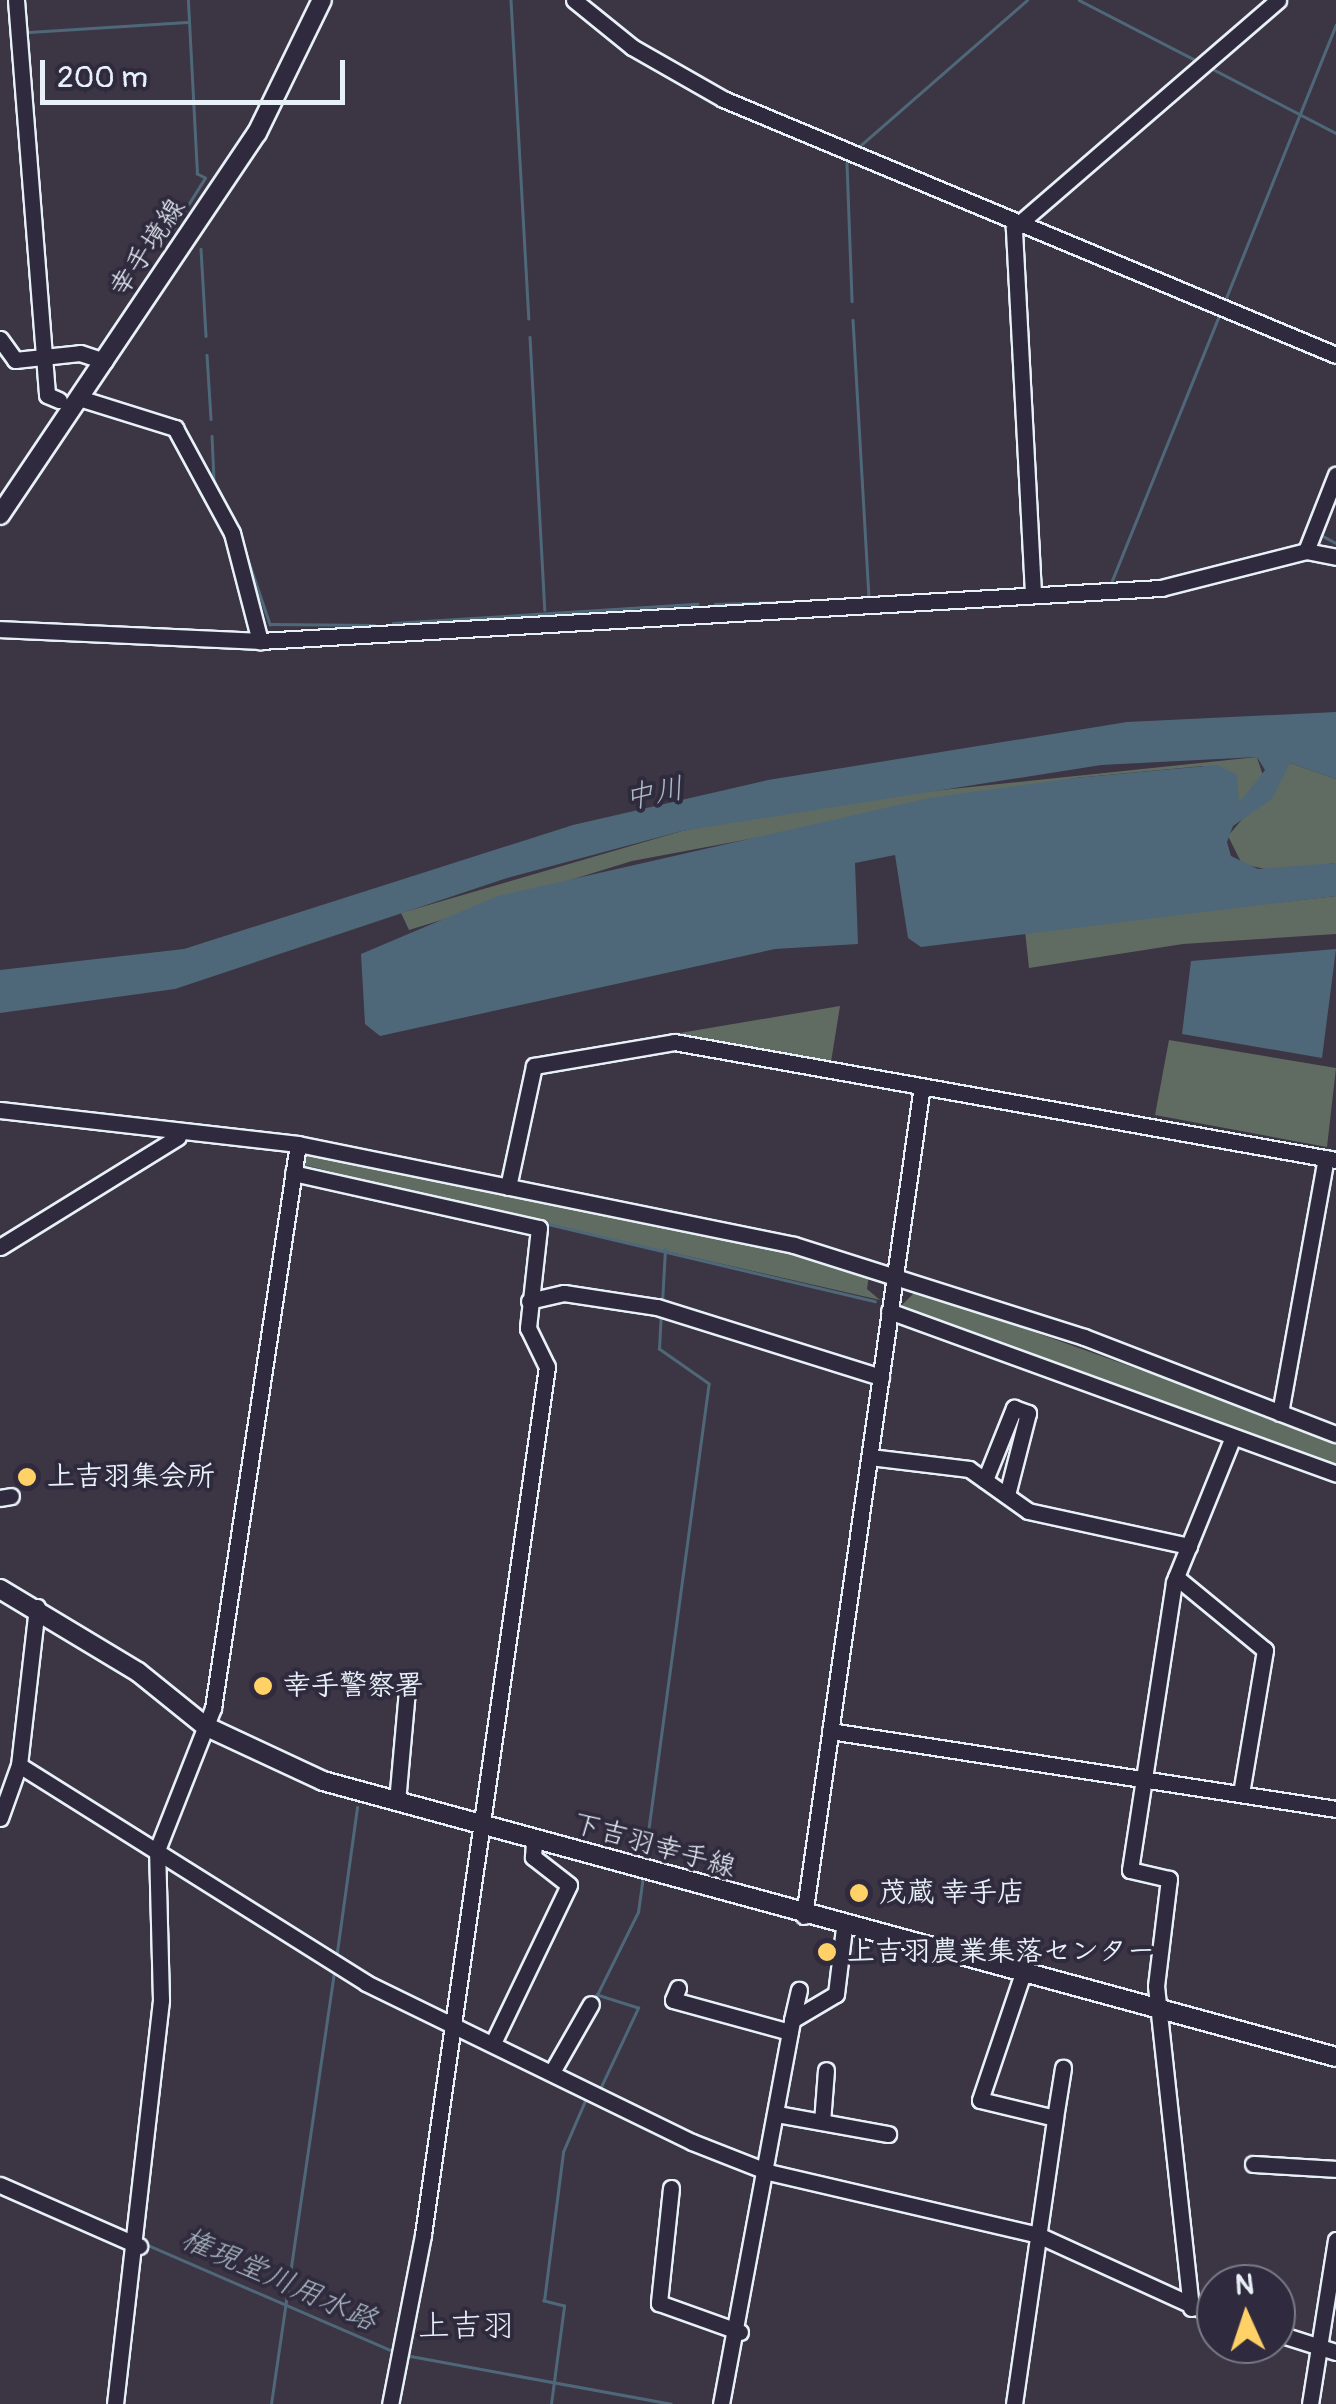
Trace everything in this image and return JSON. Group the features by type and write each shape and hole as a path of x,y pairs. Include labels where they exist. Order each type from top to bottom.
{"main road":[{"name":"幸手境線","path":"0,515 258,132 322,0"},
{"name":"下吉羽幸手線","path":"0,1589 37,1607 205,1726 278,1764 483,1827 844,1928 1160,2014 1336,2057"}],"street":[{"path":"16,0 47,396 59,400"},
{"path":"574,0 723,100 1336,355"},
{"path":"1019,222 1278,0"},
{"path":"1019,222 1033,593"},
{"path":"0,339 7,363 44,355 105,361"},
{"path":"79,398 175,428 232,533 260,641"},
{"path":"1306,551 1336,476"},
{"path":"0,630 260,641 1161,588 1306,551 1336,557"},
{"path":"508,1187 534,1066 674,1042 1331,1159 1280,1413"},
{"path":"804,1916 922,1086"},
{"path":"0,1110 103,1116 178,1137 298,1144 794,1246 894,1276 1336,1434"},
{"path":"0,1247 178,1137"},
{"path":"114,2404 139,2246 162,1975 157,1850 205,1726 298,1144"},
{"path":"293,1173 530,1222 539,1228 529,1301 532,1344 546,1366 483,1827 390,2404"},
{"path":"529,1301 564,1293 656,1307 880,1376"},
{"path":"889,1312 1336,1474"},
{"path":"985,1480 1014,1408 1028,1413 1007,1495"},
{"path":"1190,2308 1160,2014 1169,1879 1130,1870 1176,1578 1232,1438"},
{"path":"870,1457 969,1469 1028,1512 1189,1546"},
{"path":"1176,1578 1265,1650 1241,1794"},
{"path":"0,1818 19,1766 19,1738 37,1607"},
{"path":"397,1802 408,1690"},
{"path":"830,1731 1336,1808"},
{"path":"0,1736 19,1738"},
{"path":"19,1766 366,1983 768,2172 1038,2235 1196,2310"},
{"path":"493,2042 569,1885 533,1857 534,1841"},
{"path":"678,1988 673,2000 791,2026 836,1994 844,1928"},
{"path":"1022,1976 980,2100 1055,2118"},
{"path":"721,2404 740,2332 799,1990"},
{"path":"552,2072 591,2004"},
{"path":"1014,2404 1063,2068"},
{"path":"822,2122 826,2070"},
{"path":"777,2114 888,2134"},
{"path":"1253,2164 1336,2169"},
{"path":"0,2184 139,2246"},
{"path":"671,2188 659,2303 740,2332"},
{"path":"1310,2404 1336,2240"},
{"path":"1296,2339 1336,2352"}],"green space":[{"path":"1257,757 1264,779 1239,803 1203,766 1075,778 632,861 409,930 401,913 682,831 847,800"},
{"path":"1290,763 1336,779 1336,863 1274,871 1242,864 1228,836"},
{"path":"1336,896 1336,934 1183,944 1029,968 1025,931"},
{"path":"840,1006 831,1062 674,1034"},
{"path":"1169,1040 1336,1068 1327,1147 1155,1115"},
{"path":"305,1151 795,1252 869,1275 867,1289 880,1300 394,1189 299,1163"},
{"path":"917,1290 1336,1440 1336,1466 900,1307"}],"water":[{"path":"1336,712 1336,779 1290,763 1272,799 1233,826 1227,842 1231,856 1258,869 1336,863 1336,896 921,947 908,938 895,855 855,863 858,944 775,949 380,1036 365,1024 361,954 498,896 929,798 1075,778 1217,765 1237,775 1239,803 1265,770 1257,757 1101,765 682,831 507,878 175,989 0,1013 0,970 184,949 573,825 768,780 1127,722"},
{"path":"1336,949 1322,1058 1182,1034 1191,961"}],"waterway":[{"path":"173,229 205,178 197,174 188,0"},
{"path":"511,0 529,318"},
{"path":"861,145 1027,0"},
{"path":"1079,0 1197,61"},
{"path":"29,32 187,22"},
{"path":"1226,298 1336,25"},
{"path":"1209,67 1336,133"},
{"path":"847,163 852,301"},
{"path":"201,249 206,336"},
{"path":"1111,583 1219,316"},
{"path":"853,320 869,597"},
{"path":"530,337 545,610"},
{"path":"207,355 211,419"},
{"path":"212,436 214,480 233,520"},
{"path":"1321,535 1336,543"},
{"path":"242,541 270,624 374,625"},
{"path":"1040,587 1089,585"},
{"path":"715,604 818,601"},
{"path":"393,623 697,604"},
{"path":"302,1165 342,1176"},
{"path":"462,1203 537,1220"},
{"path":"544,1223 875,1301"},
{"path":"662,1303 665,1249"},
{"path":"644,1862 709,1384 659,1349 661,1316"},
{"path":"1063,1367 1135,1393"},
{"path":"336,1959 357,1807"},
{"path":"599,2091 638,2008 597,1995 638,1912 643,1875"},
{"path":"271,2404 334,1972"},
{"path":"551,2404 564,2306 544,2301 563,2152 587,2096"},
{"name":"権現堂川用水路","path":"143,2243 393,2351"},
{"name":"権現堂川用水路","path":"405,2355 671,2404"}],"place":[{"name":"上吉羽集会所","path":"27,1477"},
{"name":"幸手警察署","path":"263,1686"},
{"name":"茂蔵 幸手店","path":"859,1893"},
{"name":"上吉羽農業集落センター","path":"827,1952"}],"district":[{"name":"上吉羽","path":"466,2326"}],"water label":[{"name":"中川","path":"654,794"}]}
